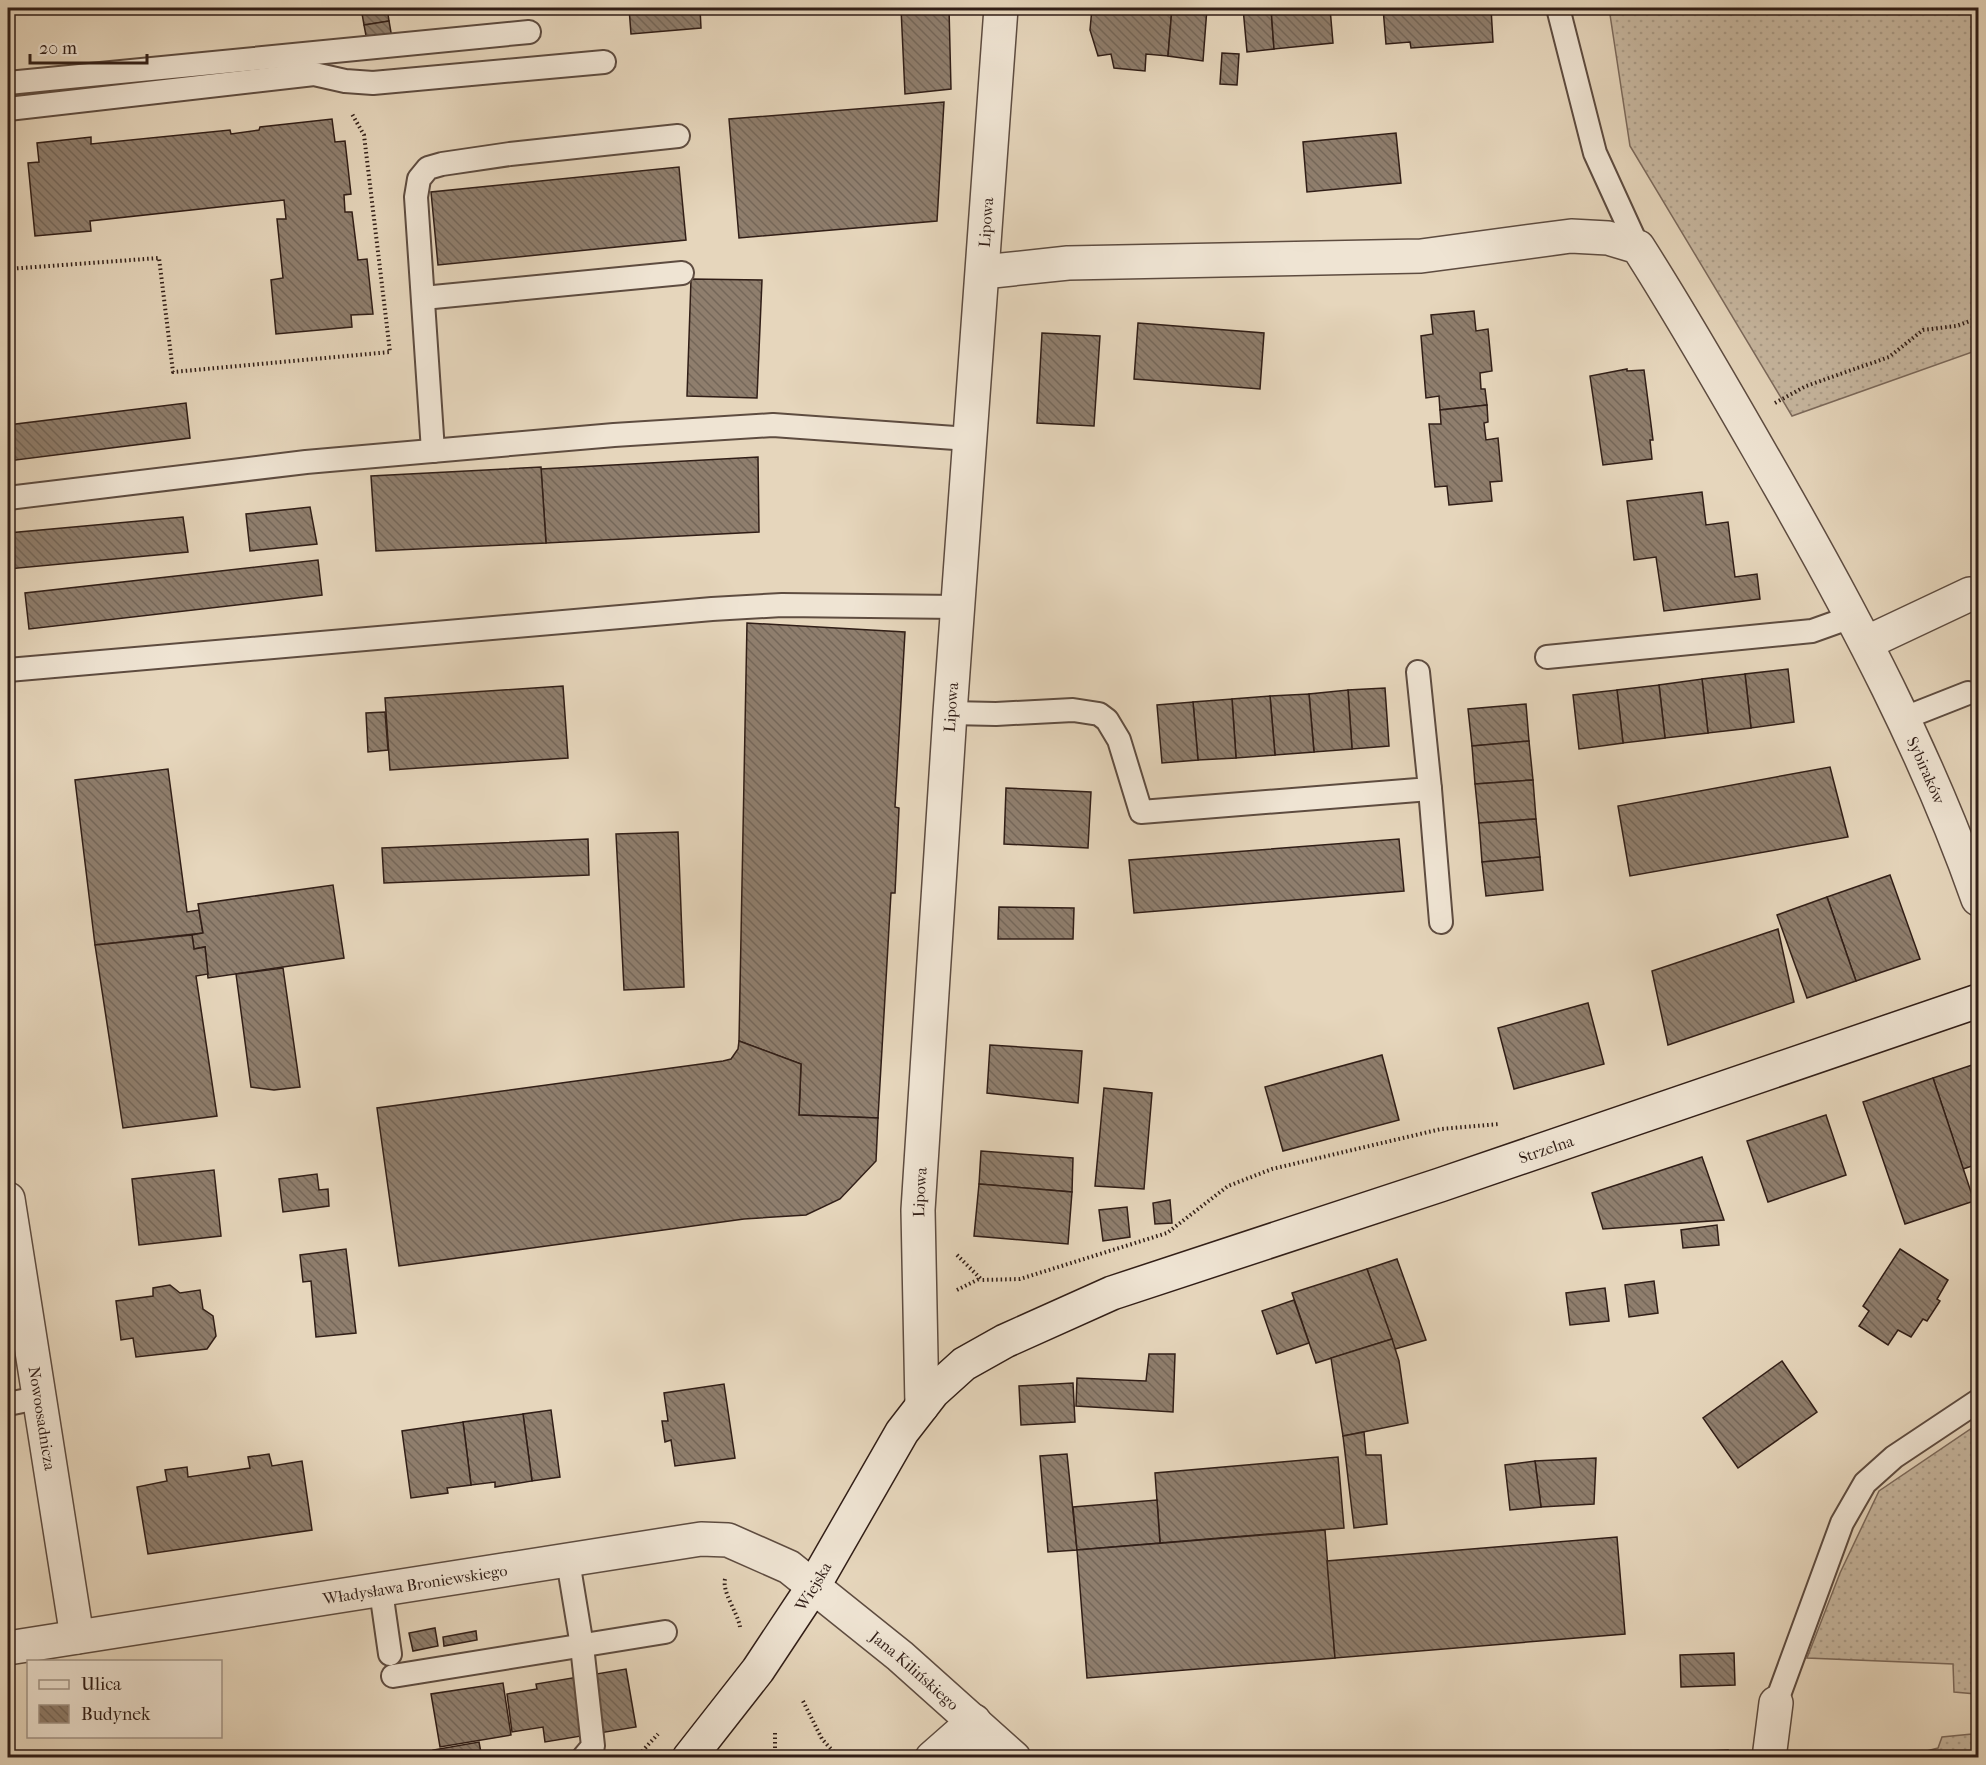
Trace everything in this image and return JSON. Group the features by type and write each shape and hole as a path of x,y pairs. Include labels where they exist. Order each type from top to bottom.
{"street":[{"name":"Lipowa","path":"921,1406 918,1225 950,713 1001,8"},
{"path":"983,272 1068,263 1421,256 1571,236 1608,238 1638,247"},
{"name":"Sybiraków","path":"1638,247 1698,342 1860,630 1938,795 1978,899"},
{"path":"1860,630 1974,592"},
{"name":"Strzelna","path":"921,1406 944,1381 974,1358 1005,1341 1112,1293 1440,1185 1978,1001"},
{"name":"Nowoosadnicza","path":"8,1199 22,1401 77,1636"},
{"name":"Wiejska","path":"689,1758 758,1670 813,1587 884,1460 921,1406"},
{"name":"Władysława Broniewskiego","path":"8,1648 701,1539 728,1540 782,1563 813,1587"},
{"name":"Jana Kilińskiego","path":"813,1587 900,1656 1014,1758"},
{"path":"1768,1758 1776,1703"},
{"path":"932,1758 974,1721"}],"lane":[{"path":"1558,8 1595,153 1638,247"},
{"path":"8,83 529,32"},
{"path":"8,109 314,74 345,81 373,83 604,62"},
{"path":"433,451 416,196 419,178 428,168 510,154 678,136"},
{"path":"423,298 682,273"},
{"path":"8,498 306,462 614,435 773,425 969,439"},
{"path":"8,670 712,609 782,605 958,607"},
{"path":"1547,657 1812,631 1860,630"},
{"path":"1418,672 1441,922"},
{"path":"1902,719 1968,693"},
{"path":"950,713 996,714 1073,710 1099,714 1107,720 1119,740 1141,812 1430,789"},
{"path":"1776,1703 1842,1523 1865,1483 1894,1457 1978,1401"},
{"path":"568,1561 582,1646 593,1746 583,1758"},
{"path":"381,1591 392,1665 582,1646 665,1632"},
{"path":"972,1758 974,1721"}],"path":[{"path":"8,269 159,258 173,372 390,352 364,135 354,116 345,108"},
{"path":"1743,421 1806,387 1889,357 1923,330 1956,326 1978,318"},
{"path":"955,1290 981,1278 1020,1279 1167,1233 1228,1186 1272,1169 1441,1129 1509,1123"},
{"path":"952,1250 981,1278"},
{"path":"724,1586 734,1611"},
{"path":"803,1701 822,1739 839,1758"},
{"path":"775,1733 775,1758"}],"shaded area":[{"path":"1609,8 1978,8 1978,350 1792,416 1630,146"},
{"path":"1978,1424 1978,1757 1921,1757 1922,1752 1938,1748 1942,1737 1972,1734 1976,1694 1954,1692 1953,1664 1807,1658 1840,1573 1879,1491"}],"building":[{"path":"361,8 387,8 389,21 364,25"},
{"path":"429,8 471,8 429,11"},
{"path":"629,8 700,8 701,28 631,34"},
{"path":"901,8 949,8 951,89 905,94"},
{"path":"1092,8 1172,8 1168,56 1146,54 1145,71 1114,68 1111,54 1098,56 1090,30"},
{"path":"1172,8 1207,8 1203,61 1168,56"},
{"path":"1243,8 1271,8 1274,49 1247,52"},
{"path":"1271,8 1330,8 1333,43 1274,49"},
{"path":"1383,8 1491,8 1493,42 1411,48 1410,42 1386,44"},
{"path":"389,21 392,38 367,41 364,25"},
{"path":"1222,53 1239,54 1237,85 1220,84"},
{"path":"944,102 937,221 739,238 729,119"},
{"path":"332,119 335,142 345,141 351,194 344,195 345,212 352,212 358,260 367,259 373,314 351,315 352,327 276,334 271,280 283,278 277,219 286,219 284,200 90,221 91,231 35,236 28,163 39,162 37,143 91,137 91,144 230,130 231,134 259,130 260,127"},
{"path":"1396,133 1401,183 1307,192 1303,142"},
{"path":"679,167 686,240 438,265 431,192"},
{"path":"691,279 762,280 757,398 687,396"},
{"path":"1474,311 1476,331 1488,329 1492,371 1480,373 1481,389 1485,389 1487,405 1440,410 1439,396 1426,398 1421,336 1433,334 1431,315"},
{"path":"1138,323 1264,333 1260,389 1134,379"},
{"path":"1042,333 1100,336 1094,426 1037,423"},
{"path":"1627,369 1627,371 1644,370 1653,440 1650,440 1652,459 1603,465 1590,376"},
{"path":"186,403 190,438 8,461 8,425"},
{"path":"1487,405 1488,422 1484,423 1486,440 1498,438 1502,481 1490,482 1492,501 1449,505 1447,486 1435,487 1429,424 1441,424 1440,410"},
{"path":"758,457 759,532 546,543 541,469"},
{"path":"541,467 546,543 376,551 371,476"},
{"path":"1702,492 1706,525 1728,522 1735,577 1757,574 1760,599 1664,611 1656,557 1634,560 1627,501"},
{"path":"310,507 317,544 250,551 246,514"},
{"path":"183,517 188,552 8,569 8,533"},
{"path":"318,560 322,595 29,629 25,593"},
{"path":"747,623 905,632 895,807 899,808 895,893 891,893 878,1118 799,1115 801,1064 739,1041"},
{"path":"1788,669 1794,722 1751,728 1745,674"},
{"path":"1745,674 1751,728 1708,733 1702,679"},
{"path":"1702,679 1708,733 1665,738 1659,685"},
{"path":"1659,685 1665,738 1623,743 1617,690"},
{"path":"563,686 568,758 390,770 385,698"},
{"path":"1385,688 1389,746 1352,749 1348,690"},
{"path":"1348,690 1352,749 1314,752 1309,694"},
{"path":"1617,690 1623,743 1579,749 1573,695"},
{"path":"1309,694 1314,752 1275,755 1270,696"},
{"path":"1270,696 1275,755 1236,758 1232,699"},
{"path":"1232,699 1236,758 1198,760 1193,702"},
{"path":"1193,702 1198,760 1162,763 1157,705"},
{"path":"1526,704 1529,741 1472,746 1468,709"},
{"path":"385,712 388,750 368,752 366,713"},
{"path":"1529,741 1533,780 1475,784 1472,746"},
{"path":"1830,767 1848,837 1630,876 1618,806"},
{"path":"168,769 187,912 199,910 203,933 95,945 75,780"},
{"path":"1533,780 1536,819 1479,823 1475,784"},
{"path":"1006,788 1091,792 1088,848 1004,844"},
{"path":"1536,819 1540,857 1482,862 1479,823"},
{"path":"678,832 684,987 624,990 616,834"},
{"path":"588,839 589,875 384,883 382,848"},
{"path":"1399,839 1404,891 1134,913 1129,860"},
{"path":"1540,857 1543,890 1486,896 1482,862"},
{"path":"1890,875 1920,959 1856,981 1827,897"},
{"path":"333,885 344,958 208,978 205,947 194,949 192,935 203,933 198,904"},
{"path":"1827,897 1856,981 1807,998 1777,915"},
{"path":"999,907 1074,908 1073,939 998,939"},
{"path":"1778,929 1794,1002 1668,1045 1652,971"},
{"path":"192,935 194,949 205,947 208,974 196,976 217,1116 123,1128 95,945"},
{"path":"283,968 300,1087 274,1090 251,1087 236,974"},
{"path":"1588,1003 1604,1064 1514,1089 1498,1028"},
{"path":"739,1041 801,1064 799,1115 878,1118 876,1161 840,1199 806,1215 744,1219 399,1266 377,1108 723,1061 731,1059 738,1049"},
{"path":"990,1045 1082,1051 1078,1103 987,1093"},
{"path":"1382,1055 1399,1120 1283,1151 1265,1087"},
{"path":"1978,1063 1978,1164 1963,1169 1933,1078"},
{"path":"1933,1078 1974,1201 1905,1224 1863,1102"},
{"path":"1104,1088 1152,1093 1144,1189 1095,1186"},
{"path":"1826,1115 1846,1175 1768,1202 1747,1141"},
{"path":"981,1151 1073,1158 1072,1192 979,1184"},
{"path":"1702,1157 1724,1220 1603,1229 1592,1193"},
{"path":"214,1170 221,1236 139,1245 132,1179"},
{"path":"317,1174 319,1190 328,1189 329,1206 283,1212 279,1179"},
{"path":"979,1184 1072,1192 1068,1244 974,1236"},
{"path":"1170,1200 1172,1223 1155,1224 1153,1203"},
{"path":"1127,1207 1130,1237 1103,1241 1099,1210"},
{"path":"1717,1225 1719,1245 1683,1248 1681,1230"},
{"path":"346,1249 356,1333 316,1337 311,1281 303,1282 300,1255"},
{"path":"1900,1249 1948,1280 1937,1299 1940,1301 1927,1321 1923,1319 1911,1337 1898,1330 1888,1345 1859,1326 1869,1311 1863,1306"},
{"path":"1397,1259 1426,1340 1395,1349 1367,1269"},
{"path":"1367,1269 1392,1339 1316,1363 1292,1293"},
{"path":"1654,1281 1658,1313 1629,1317 1625,1285"},
{"path":"170,1285 180,1293 200,1290 203,1309 213,1316 216,1336 207,1349 136,1357 133,1338 121,1340 116,1301 153,1296 153,1288"},
{"path":"1605,1288 1609,1321 1570,1325 1566,1293"},
{"path":"1294,1300 1309,1343 1277,1354 1262,1311"},
{"path":"1392,1339 1399,1361 1408,1423 1343,1436 1331,1358"},
{"path":"1149,1354 1175,1354 1173,1412 1076,1406 1077,1378 1146,1381"},
{"path":"1782,1361 1817,1412 1738,1468 1703,1418"},
{"path":"1073,1383 1075,1422 1021,1425 1019,1386"},
{"path":"724,1384 735,1458 675,1466 671,1440 665,1442 662,1421 668,1421 664,1393"},
{"path":"551,1410 560,1477 532,1481 523,1414"},
{"path":"523,1414 532,1481 495,1487 495,1482 471,1485 463,1422"},
{"path":"463,1422 471,1485 447,1488 448,1493 411,1498 402,1431"},
{"path":"1364,1432 1366,1455 1381,1455 1387,1524 1354,1528 1343,1436"},
{"path":"269,1454 272,1466 302,1461 312,1530 148,1554 137,1487 167,1481 165,1470 187,1467 188,1477 250,1468 248,1457"},
{"path":"1067,1454 1077,1550 1048,1552 1040,1456"},
{"path":"1338,1457 1344,1528 1160,1543 1155,1473"},
{"path":"1596,1458 1594,1504 1541,1507 1535,1461"},
{"path":"1535,1461 1541,1507 1510,1510 1505,1465"},
{"path":"1157,1500 1160,1543 1077,1550 1073,1507"},
{"path":"1325,1530 1335,1658 1087,1678 1077,1550"},
{"path":"1617,1537 1625,1634 1335,1658 1327,1561"},
{"path":"435,1628 438,1646 413,1651 409,1633"},
{"path":"476,1631 477,1640 444,1646 443,1637"},
{"path":"1734,1653 1735,1685 1681,1687 1680,1655"},
{"path":"626,1669 636,1727 545,1742 543,1727 512,1732 507,1694 537,1689 536,1684"},
{"path":"503,1683 511,1735 440,1747 431,1694"},
{"path":"479,1742 482,1758 434,1758 433,1750"},
{"path":"1728,1750 1727,1758 1561,1758"}]}
